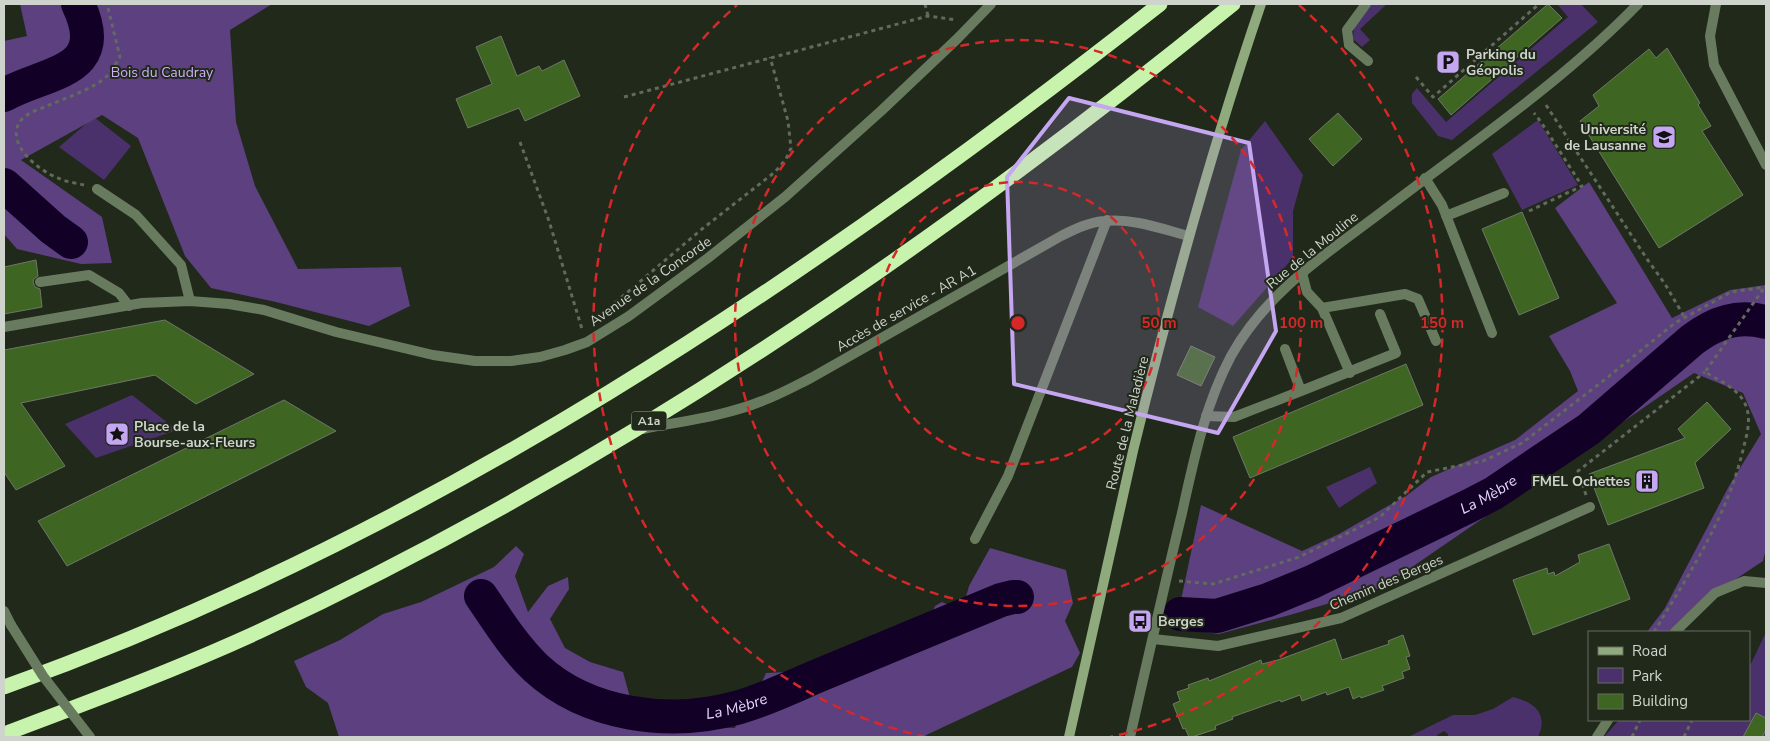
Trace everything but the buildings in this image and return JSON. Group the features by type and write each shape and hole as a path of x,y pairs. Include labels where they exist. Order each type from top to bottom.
{"highway":[{"path":"4,687 148,631 322,552 397,514 544,432 696,339 848,237 996,130 1160,4"},
{"name":"A1a","path":"4,734 165,672 256,633 422,551 506,506 634,431 753,355 875,273 1030,161 1233,4"}],"main road":[{"name":"Route de la Maladière","path":"1069,737 1133,452 1189,236 1234,84 1261,4"}],"street":[{"name":"Avenue de la Concorde","path":"4,327 142,304 190,301 229,304 264,310 354,336 433,355 475,362 511,361 540,357 565,350 587,342 629,316 786,197 888,105 991,4"},
{"path":"1366,4 1347,30 1349,45 1368,61"},
{"name":"Rue de la Mouline","path":"1130,737 1165,580 1206,416 1219,380 1232,355 1251,326 1276,295 1302,273 1538,94 1616,26 1638,4"},
{"path":"1716,4 1710,36 1714,64 1766,165"},
{"path":"1425,178 1442,205 1492,333"},
{"path":"97,188 136,216 181,265 190,301"},
{"path":"1446,216 1504,193"},
{"path":"975,539 1008,476 1107,220"},
{"name":"Accès de service - AR A1","path":"634,431 719,414 782,393 1061,236 1088,224 1107,220 1142,224 1189,236"},
{"path":"1302,273 1307,292 1322,308 1350,372"},
{"path":"40,282 89,275 119,293 129,306"},
{"path":"1322,308 1404,294 1418,299 1436,341"},
{"path":"1206,416 1234,417 1396,353 1380,314"},
{"path":"1285,349 1302,391"},
{"name":"Chemin des Berges","path":"1153,639 1218,646 1341,618 1590,507"},
{"path":"1675,631 1715,593 1744,581 1766,583"},
{"path":"4,611 43,676 90,737"},
{"path":"1598,737 1607,721"}],"path":[{"path":"97,188 57,178 33,162 20,150 17,140 18,127 22,119 33,112 82,91 107,76 120,57 107,4"},
{"path":"925,4 928,16"},
{"path":"1416,78 1433,97 1539,4"},
{"path":"624,96 928,16 972,23"},
{"path":"597,319 702,229 775,172 786,159 790,148 788,121 770,58"},
{"path":"1538,94 1665,284 1685,318"},
{"path":"1526,103 1541,122 1582,186 1530,211"},
{"path":"520,142 549,221 583,332 590,326"},
{"path":"1165,580 1214,584 1299,558 1380,517 1427,472 1482,461 1522,443 1675,323 1731,292 1765,287"},
{"path":"1590,507 1578,471 1705,372 1765,287"},
{"path":"1655,631 1711,536 1737,475 1749,425 1747,408 1735,390 1705,372"},
{"path":"1632,737 1640,721"},
{"path":"1684,737 1692,721"}],"highlighted area":[{"path":"1069,98 1249,143 1276,331 1218,433 1014,384 1007,177"}],"green space":[{"name":"Bois du Caudray","path":"20,4 272,4 230,30 236,122 255,186 298,269 401,267 410,306 369,326 276,302 211,288 185,256 138,138 102,115 21,160 102,217 112,263 81,264 17,249 4,234 4,41 27,36"},
{"path":"1372,4 1387,4 1360,29 1370,40 1362,47 1353,39 1354,27"},
{"path":"1557,4 1581,4 1598,22 1452,140 1438,136 1412,103 1412,94 1417,88 1446,122 1568,17"},
{"path":"94,117 131,146 104,180 59,147"},
{"path":"1538,120 1578,185 1522,210 1492,154"},
{"path":"1265,121 1303,175 1293,211 1293,258 1233,326 1198,307 1241,150"},
{"path":"1589,182 1672,318 1730,290 1766,285 1766,549 1763,561 1715,593 1676,631 1648,631 1665,608 1729,486 1761,434 1743,393 1694,373 1383,587 1219,634 1179,628 1177,619 1201,505 1302,551 1339,534 1406,496 1431,477 1515,440 1578,391 1570,371 1549,336 1617,303 1555,208"},
{"path":"132,395 177,430 96,458 65,424"},
{"path":"1370,467 1377,483 1339,508 1326,487"},
{"path":"516,546 524,554 515,576 528,612 548,586 568,577 569,589 550,619 565,648 590,662 623,672 635,716 678,726 735,728 744,702 765,696 761,684 766,673 786,672 795,681 820,664 830,668 873,649 874,634 931,616 935,606 942,602 962,611 969,586 990,548 1066,570 1073,603 1065,621 1080,653 1072,667 922,737 339,737 328,703 306,687 294,661 340,640 383,614 421,602 494,567"},
{"path":"1766,632 1766,737 1604,737 1618,721 1750,721 1750,666"},
{"path":"1513,697 1527,702 1538,710 1542,722 1538,737 1448,737 1448,734 1444,731 1437,735 1438,737 1408,737 1453,715 1475,715 1493,709"}],"waterway":[{"name":"La Mèbre","path":"4,95 55,74 70,66 80,57 86,44 86,27 78,4"},
{"name":"La Mèbre","path":"4,185 53,229 71,242"},
{"name":"La Mèbre","path":"1180,614 1217,616 1268,600 1312,582 1469,506 1494,493 1589,429 1701,334 1718,325 1736,320 1746,319 1766,322"},
{"name":"La Mèbre","path":"481,596 521,651 536,668 557,684 580,697 605,706 631,713 657,716 711,713 759,701 1001,600 1017,597"}],"place":[{"name":"Parking du Géopolis","path":"1448,62"},
{"name":"Université de Lausanne","path":"1664,137"},
{"name":"Place de la Bourse-aux-Fleurs","path":"117,434"},
{"name":"FMEL Ochettes","path":"1647,481"},
{"name":"Berges","path":"1140,621"}]}
